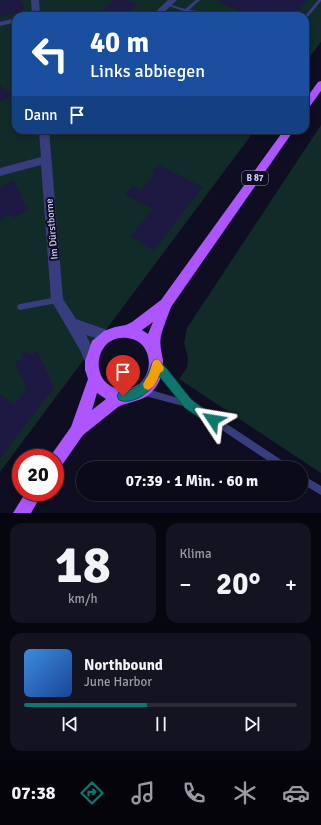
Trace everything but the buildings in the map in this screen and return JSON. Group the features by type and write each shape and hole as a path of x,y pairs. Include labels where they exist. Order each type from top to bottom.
{"main road":[{"path":"309,101 321,84"},
{"name":"B 87","path":"157,364 154,348 154,337 166,304 286,134"},
{"name":"B 87","path":"108,336 126,332 137,326 166,304"},
{"path":"126,332 142,336 154,348"},
{"path":"108,336 95,349 92,361 92,370 95,379 106,391 123,396"},
{"path":"64,450 78,430 100,411 123,396 140,391 146,387 154,376 157,364"},
{"path":"78,430 95,379"},
{"path":"21,513 29,501"}],"street":[{"path":"35,0 36,12"},
{"path":"160,12 171,2"},
{"path":"0,24 12,21"},
{"name":"Im Dürstborne","path":"44,134 57,300 88,349 92,361"},
{"path":"0,172 46,160"},
{"path":"71,324 108,336"}],"lane":[{"path":"186,11 198,0"},
{"path":"309,13 320,0"},
{"path":"171,2 186,11 198,12"},
{"path":"20,307 57,300"},
{"path":"157,364 170,383 189,404 275,461"},
{"path":"140,391 189,404"},
{"path":"308,483 321,491"}],"green space":[{"path":"0,0 321,0 321,42 309,58 309,12 12,12 12,134 252,134 17,449 12,449 12,456 0,472"},
{"path":"321,125 321,473 308,464 308,461 303,461 179,379 187,368 188,358 184,343 187,328"}],"slow traffic":[{"path":"148,384 154,376 157,364 159,368"}],"route":[{"path":"123,396 135,394 146,387 154,376 157,364 170,383 189,404 213,420"}]}
